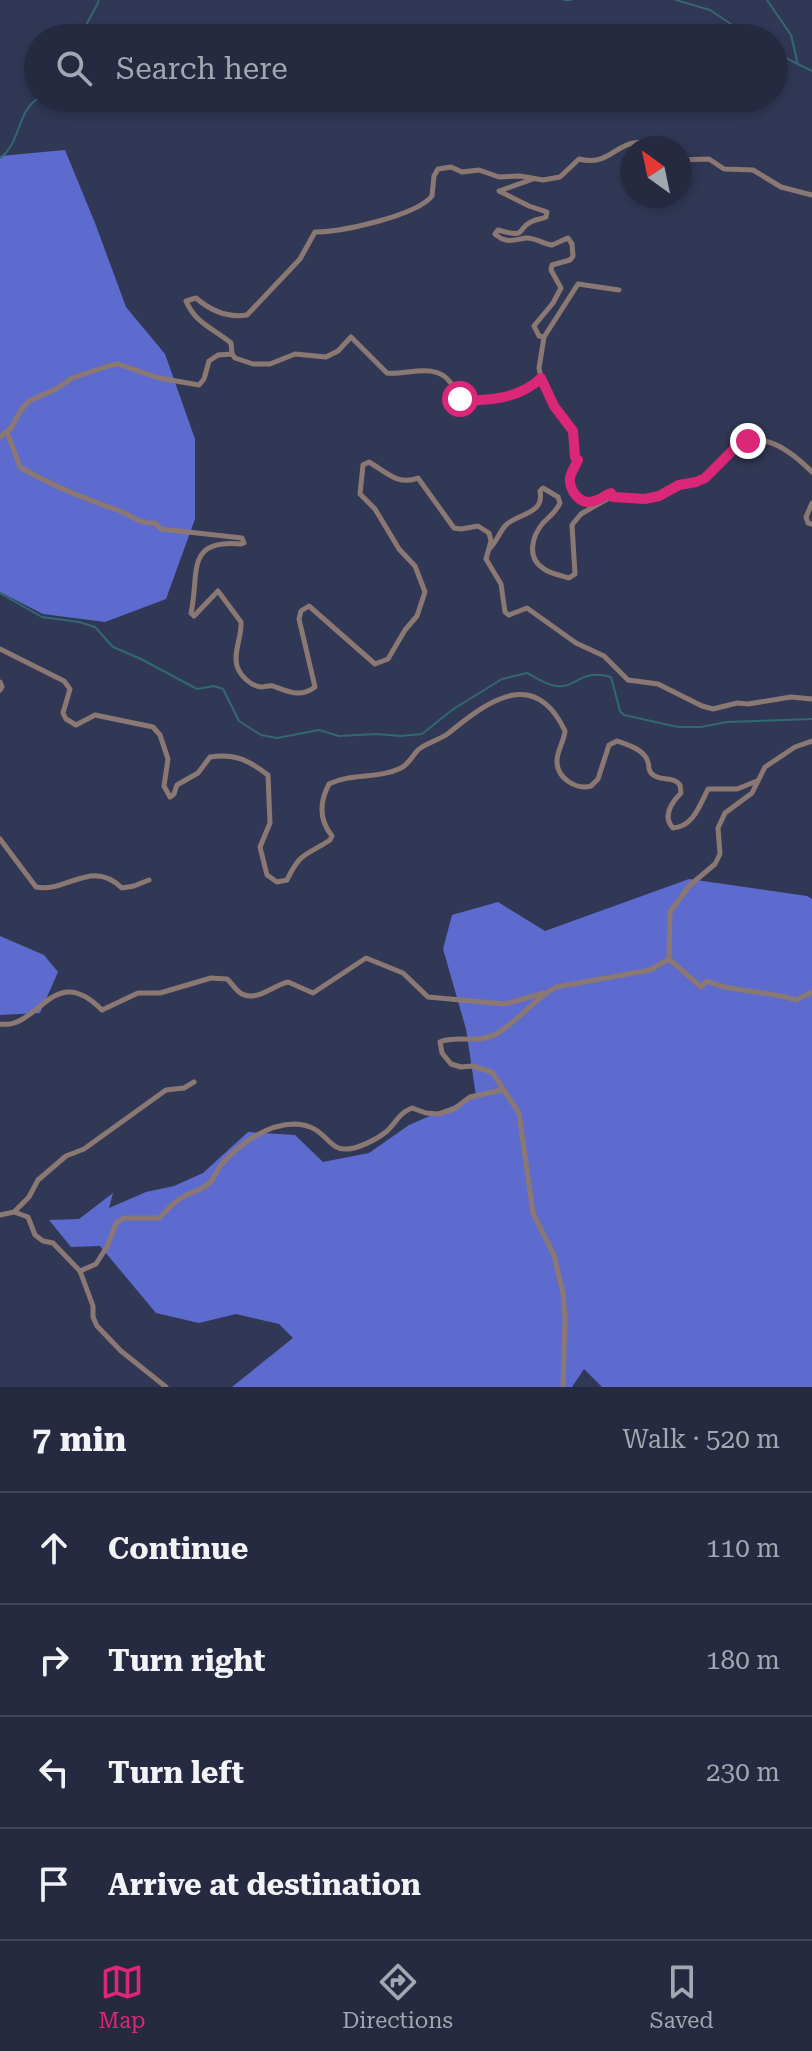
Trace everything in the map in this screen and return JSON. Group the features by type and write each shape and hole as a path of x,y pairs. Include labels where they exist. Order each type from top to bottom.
{"street":[{"path":"541,378 528,389 514,394 483,400 460,399 441,374 423,370 387,373 351,337 338,351 326,357 295,354 261,364 235,358 231,343 204,325 186,301 196,298 219,313 247,315 300,259 315,232 394,218 421,206 432,196 438,169 451,167 462,172 479,170 499,177 543,180 560,177 579,159 592,162 620,148"},
{"path":"692,160 709,159 724,169 753,170 781,187 812,195"},
{"path":"534,179 499,191 547,212 546,217 533,221 518,234 498,230 495,234 502,241 526,238 552,245 568,238 572,244 573,256 570,260 552,265 551,270 561,288 553,303 536,319 534,326 539,336 544,337"},
{"path":"613,497 611,493 587,502 581,501 575,494 570,476 578,460 575,457 573,431 554,406 539,368 544,337 578,284 619,290"},
{"path":"0,437 7,432 25,404 79,375 118,364 159,378 199,385 209,361 218,355 232,354"},
{"path":"7,432 20,467 50,484 122,512 143,524 155,523 161,529 242,538 244,543 221,543 203,551 198,561 191,613 194,616 218,591 241,622 235,657 239,672 248,682 261,687 270,685 290,694 308,693 315,687 299,619 301,611 309,606 375,664 388,659 417,616 425,592 415,566 399,549 375,509 360,494 363,465 369,462 399,481 418,478 454,528 478,526 489,533 486,559 503,590 505,612 509,615 527,608 576,643 604,656 628,680 658,684 713,709 779,698 812,699"},
{"path":"489,549 509,523 537,508 543,488 558,497 560,503 535,536 532,547 534,556 543,569 569,578 573,577 576,568 572,525 581,514 613,497 645,499 659,496 679,485 696,482 705,478 738,445 748,441 776,444 812,472"},
{"path":"812,503 806,517 812,524"},
{"path":"0,649 64,681 70,689 63,713 70,722 76,725 95,715 153,727 160,735 168,759 164,786 170,797 177,785 193,777 210,757 238,756 268,775 270,823 260,847 267,875 277,882 287,880 291,869 305,853 330,840 332,836 322,824 323,794 329,784 405,766 421,748 448,734 497,698 528,694 546,703 565,731 556,760 558,769 577,787 591,786 598,779 609,745 617,741 638,750 648,760 651,773 656,777 678,781 680,785 681,793 671,804 667,816 673,828 682,828 690,820 708,789 737,789 757,781"},
{"path":"0,682 0,690"},
{"path":"669,959 670,912 689,886 715,864 720,854 720,820 752,793 765,767 812,741"},
{"path":"0,839 36,887 48,889 66,881 98,875 111,878 122,888 149,880"},
{"path":"0,1024 16,1024 52,996 65,993 89,996 102,1010 138,993 160,993 211,978 227,979 243,995 254,997 288,982 313,993 366,958 403,973 428,997 505,1004 556,987 650,970 669,959"},
{"path":"669,959 701,987 707,981 719,986 774,992 796,1000 812,992"},
{"path":"545,993 536,1004 496,1033 476,1041 446,1039 440,1042 440,1048 445,1060 461,1067 472,1066 492,1072 519,1113 533,1213 554,1255 561,1286 565,1318 563,1387"},
{"path":"14,1212 29,1197 38,1180 66,1156 84,1149 166,1090 184,1088 194,1082"},
{"path":"80,1271 96,1264 108,1245 116,1223 124,1218 159,1218 173,1203 198,1192 212,1181 219,1167 239,1146 262,1133 293,1124 313,1127 322,1132 329,1143 344,1150 385,1132 403,1111 412,1108 438,1114 454,1109 470,1097 502,1090"},
{"path":"0,1215 14,1212 28,1217 35,1235 53,1243 80,1271 97,1326 121,1351 166,1387"}],"shaded area":[{"path":"65,150 126,307 165,354 195,439 195,519 166,599 105,622 43,614 0,592 0,156"},
{"path":"689,879 812,899 812,1387 602,1387 584,1369 572,1387 232,1387 293,1338 279,1324 236,1314 199,1323 156,1313 100,1246 71,1247 49,1220 79,1219 113,1193 109,1208 146,1192 174,1186 203,1173 248,1132 295,1135 323,1162 369,1153 409,1125 476,1096 466,1029 443,949 452,915 498,902 545,931"},
{"path":"0,936 44,955 58,972 40,1013 0,1015"}],"waterway":[{"path":"87,24 99,0"},
{"path":"564,0 571,0"},
{"path":"676,0 710,10 731,24"},
{"path":"767,0 783,24"},
{"path":"788,31 798,65"},
{"path":"788,59 812,71"},
{"path":"0,158 12,144 26,112"},
{"path":"0,593 42,617 95,627 113,647 197,689 214,686 223,689 239,721 261,735 277,738 319,730 339,736 422,734 452,710 502,679 527,673 557,686 586,676 611,677 620,711 624,715 678,727 812,719"}],"route":[{"path":"460,399 483,400 514,394 528,389 541,378 554,406 573,431 575,457 578,460 570,476 571,482 575,494 581,501 587,502 611,493 613,497 645,499 659,496 679,485 696,482 705,478 738,445 748,441"}]}
